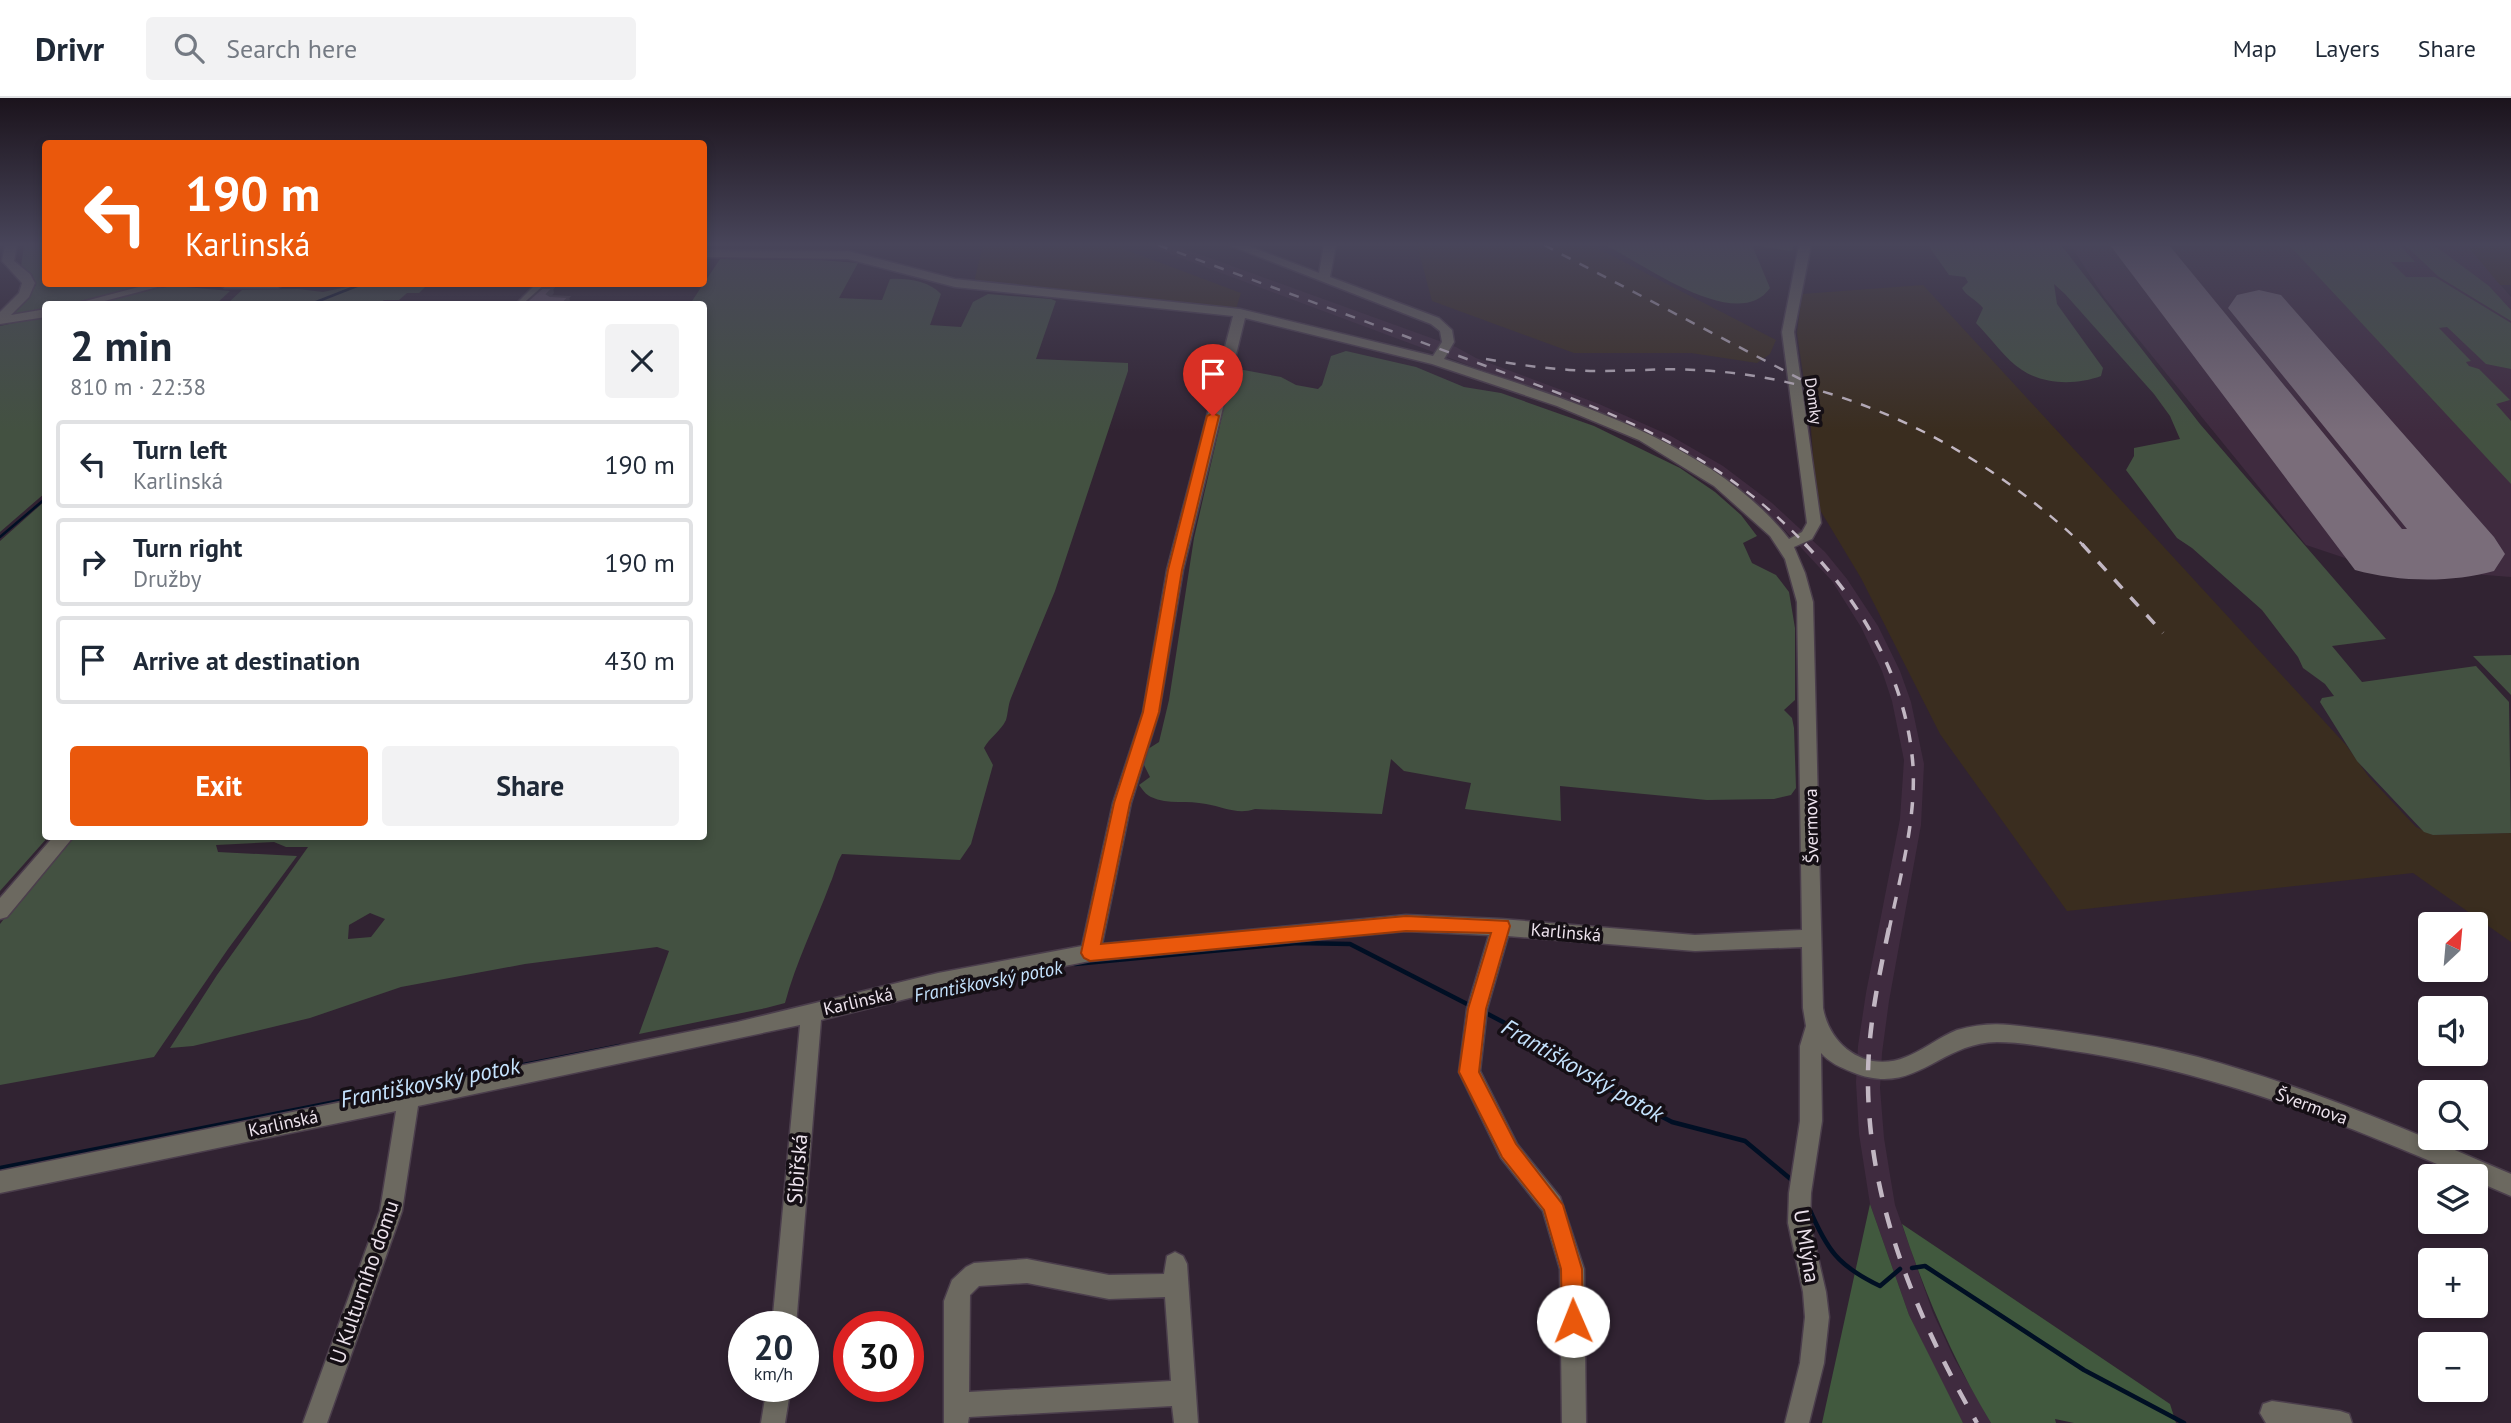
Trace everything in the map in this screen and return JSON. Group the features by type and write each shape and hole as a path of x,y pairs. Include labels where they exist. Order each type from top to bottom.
{"street":[{"path":"0,320 13,307"},
{"name":"Švermova","path":"1181,307 1240,313 1436,361 1580,411 1653,442 1718,481 1748,506 1786,545 1805,602 1816,1027 1829,1050 1862,1068 1896,1072 1922,1061 1945,1044 1968,1034 1996,1032 2080,1042 2199,1067 2412,1142 2511,1185"},
{"path":"1393,307 1446,330 1448,341 1436,361"},
{"name":"Domky","path":"1786,545 1807,537 1812,533 1814,523 1787,332 1792,307"},
{"path":"1090,953 1122,803 1151,712 1175,570 1240,313"},
{"path":"0,320 42,314"},
{"path":"0,911 62,840"},
{"name":"Karlinská","path":"0,1182 737,1031 938,982 1090,953 1406,923 1502,926 1695,943 1813,938"},
{"path":"1502,926 1477,1009 1469,1072 1509,1151 1552,1205 1572,1269 1574,1423"},
{"name":"Sibiřská","path":"785,1311 811,1012"},
{"name":"U Mlýna","path":"1797,1423 1817,1339 1815,1294 1800,1226 1800,1186 1812,1108 1810,1039 1816,1027"},
{"name":"U Kulturního domu","path":"315,1423 391,1210 410,1097"},
{"path":"1185,1393 957,1414 956,1301 960,1288 974,1275 1027,1270 1109,1287 1175,1274 1185,1393 1186,1423"},
{"path":"773,1423 776,1402"},
{"path":"2272,1413 2340,1423"}],"shaded area":[{"path":"1312,307 1345,307 1456,347 1476,358 1599,404 1671,436 1723,466 1772,503 1825,552 1847,579 1878,626 1900,671 1911,702 1924,764 1921,825 1882,1053 1880,1088 1884,1138 1895,1205 1933,1313 1954,1358 1991,1423 1963,1423 1909,1315 1870,1204 1859,1134 1856,1082 1858,1046 1900,819 1904,760 1892,701 1882,671 1861,627 1832,581 1779,524 1737,490 1592,411"},
{"path":"1448,307 1711,307 1776,340 1770,354 1757,363 1691,353 1574,353"},
{"path":"1800,307 1943,307 2346,745 2369,777 2416,827 2433,835 2511,833 2511,942 2488,926 2488,912 2468,912 2413,873 2067,911 1940,734 1861,578 1817,505 1811,429 1797,333"},
{"path":"2112,307 2511,307 2511,577 2369,566 2306,545"}],"green space":[{"path":"17,307 42,307 42,312 18,316 11,313"},
{"path":"707,307 936,307 930,325 961,327 971,307 1054,307 1036,359 1128,363 1128,371 1055,591 1011,698 1006,720 984,748 993,765 971,844 960,860 842,854 785,1003 639,1034 669,951 657,947 525,964 401,987 310,1018 193,1046 170,1048 217,975 308,847 286,847 274,842 216,845 218,852 297,856 228,949 154,1057 0,1085 0,924 68,840 707,840","holes":["370,913 385,919 371,937 348,939 349,925"]},
{"path":"2059,307 2103,368 2101,376 2082,381 2061,382 2031,375 2004,354 1976,323 1983,308"},
{"path":"2076,307 2109,307 2200,424 2386,639 2332,646 2362,682 2476,666 2509,702 2511,833 2433,835 2424,832 2357,761 2320,702 2322,698 2334,696 2325,684 2303,668 2298,657 2262,610 2177,538 2126,470 2134,456 2134,448 2180,439 2170,416 2154,394"},
{"path":"2346,307 2484,307 2511,323 2511,369 2486,364 2447,327 2439,328 2471,361 2466,362 2469,366 2479,369 2510,400 2496,404 2511,421 2511,484"},
{"path":"2488,307 2508,307 2511,310 2511,321"},
{"path":"42,317 42,496 0,532 0,326"},
{"path":"1346,351 1416,367 1464,387 1501,393 1594,426 1680,468 1715,492 1741,515 1757,536 1743,543 1752,563 1776,575 1789,592 1795,628 1795,700 1784,710 1792,718 1794,728 1796,788 1791,795 1774,799 1707,800 1560,786 1561,821 1465,809 1471,783 1404,771 1391,759 1382,814 1255,809 1236,811 1199,803 1164,801 1146,793 1139,785 1150,777 1143,763 1148,749 1159,742 1169,700 1194,538 1233,368 1281,377 1296,385 1318,389 1322,385 1331,356"},
{"path":"42,504 42,840 45,840 0,891 0,541"},
{"path":"2511,655 2511,695 2473,656"},
{"path":"1870,1204 1909,1315 1963,1423 1822,1423"},
{"path":"1902,1224 2170,1404 2176,1423 2074,1423 2055,1419 2056,1423 1991,1423 1941,1326"}],"waterway":[{"path":"0,537 42,501"},
{"name":"Františkovský potok","path":"1075,964 1297,943 1350,944 1469,1005"},
{"name":"Františkovský potok","path":"1484,1012 1541,1042 1582,1075 1672,1122 1745,1141 1793,1181"},
{"name":"Františkovský potok","path":"0,1168 620,1046"},
{"name":"Františkovský potok","path":"1809,1208 1828,1246 1854,1271 1880,1286 1900,1269"},
{"name":"Františkovský potok","path":"1912,1268 1925,1266 2084,1370 2184,1423"}],"runway":[{"path":"2188,307 2381,553 2468,554 2259,308"}],"railway":[{"path":"1325,307 1560,394 1648,432 1731,480 1770,510 1805,544"},
{"path":"1662,307 1804,381"},
{"path":"1486,359 1573,370 1685,369 1751,375 1804,386 1856,402 1906,423 1954,448 2000,477 2083,545"},
{"path":"1805,544 1846,592 1879,646 1902,704 1909,735 1913,766 1912,807 1889,930"},
{"path":"2083,545 2163,633"},
{"path":"1889,928 1874,1007 1868,1067 1871,1132 1878,1176 1901,1262 1917,1303 1935,1344 1977,1423"}],"route":[{"path":"1213,416 1175,570 1151,712 1122,803 1090,953 1406,923 1502,926 1477,1009 1469,1072 1509,1151 1552,1205 1572,1269 1573,1321"}]}
